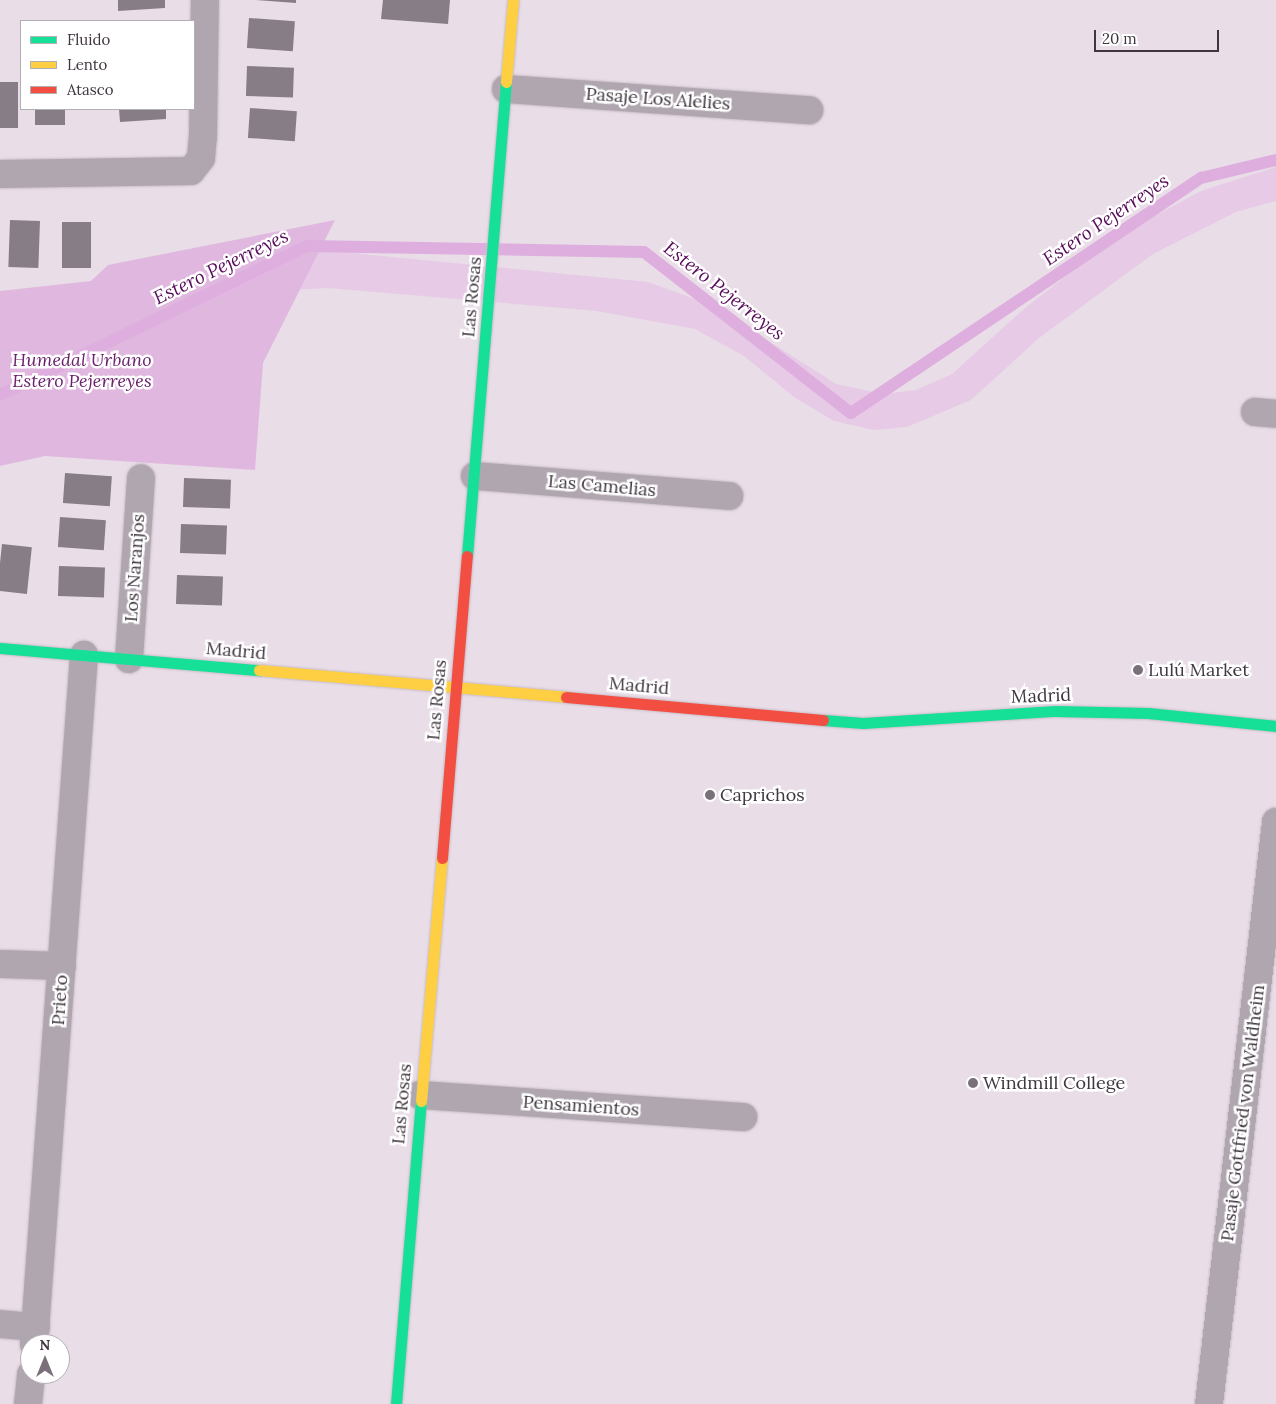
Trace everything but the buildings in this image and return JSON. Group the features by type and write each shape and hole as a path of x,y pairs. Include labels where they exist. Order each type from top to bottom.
{"street":[{"path":"0,174 190,171 201,158 203,137 205,0"},
{"name":"Las Rosas","path":"396,1404 420,1095 475,476 513,0"},
{"name":"Pasaje Los Alelies","path":"506,89 809,110"},
{"name":"Las Camelias","path":"475,476 729,496"},
{"name":"Los Naranjos","path":"129,659 141,478"},
{"name":"Madrid","path":"0,648 862,723 1056,711 1148,713 1276,726"},
{"name":"Prieto","path":"35,1334 84,655"},
{"name":"Pasaje Gottfried von Waldheim","path":"1209,1404 1276,822"},
{"path":"0,964 62,966"},
{"name":"Pensamientos","path":"420,1095 743,1117"},
{"path":"0,1324 32,1334"},
{"path":"28,1404 30,1384"}],"shaded area":[{"name":"Humedal Urbano Estero Pejerreyes","path":"1276,167 1276,201 1236,212 1153,254 1039,338 971,400 907,427 874,430 834,421 794,397 744,356 695,329 597,311 327,288 290,290 0,387 263,259 321,250 648,282 714,306 836,384 883,394 916,390 952,374 1025,308 1117,236 1201,191"}],"green space":[{"path":"335,220 263,363 255,470 45,456 0,466 0,291 91,281 108,265"}],"waterway":[{"name":"Estero Pejerreyes","path":"0,395 307,246 644,252 851,413 1201,178 1276,160"}],"traffic: fast":[{"path":"467,556 506,82"},
{"path":"0,648 259,670"},
{"path":"823,720 863,723 1056,711 1148,713 1276,726"},
{"path":"396,1404 421,1101"}],"traffic: slow":[{"path":"506,82 513,0"},
{"path":"259,670 566,697"},
{"path":"421,1101 442,858"}],"traffic: jam":[{"path":"442,858 467,556"},
{"path":"566,697 823,720"}],"place":[{"name":"Lulú Market","path":"1138,670"},
{"name":"Caprichos","path":"710,795"},
{"name":"Windmill College","path":"973,1083"}]}
